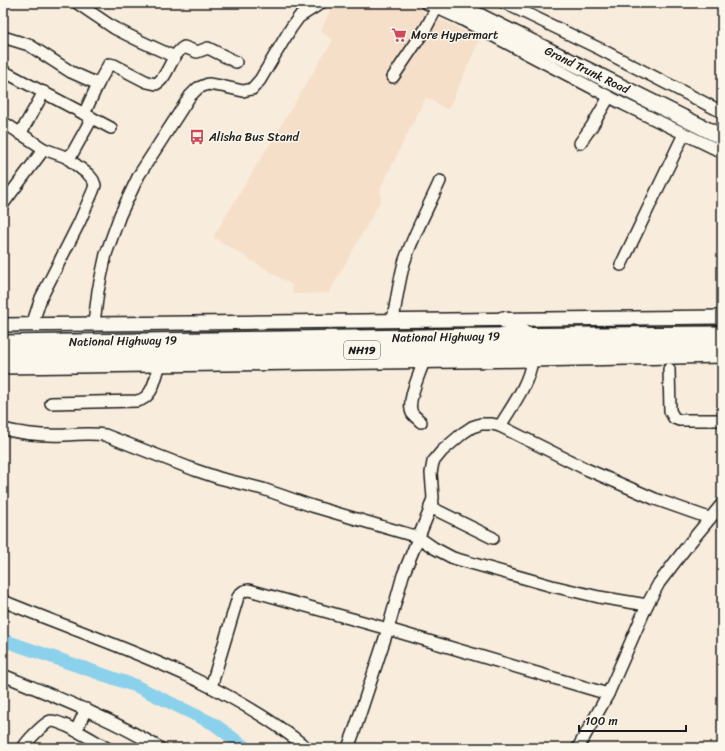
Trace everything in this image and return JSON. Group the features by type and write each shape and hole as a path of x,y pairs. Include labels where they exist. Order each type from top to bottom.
{"highway":[{"name":"Grand Trunk Road","path":"453,3 722,137"},
{"name":"Grand Trunk Road","path":"474,3 722,126"},
{"path":"503,319 528,348 512,361"},
{"name":"National Highway 19","path":"3,343 528,348 722,334"},
{"name":"NH19","path":"3,356 528,348 722,347"}],"main road":[{"path":"3,325 722,317"},
{"path":"528,348 722,356"},
{"path":"3,367 512,361"}],"street":[{"path":"77,3 114,28 175,57"},
{"path":"94,323 98,291 106,254 120,215 139,175 190,96 198,88 208,84 243,91 252,89 260,80 299,17 320,3"},
{"path":"426,3 461,18 609,97 722,152"},
{"path":"505,3 607,52 722,112"},
{"path":"393,77 426,28 437,7"},
{"path":"3,36 29,45 71,72 98,84"},
{"path":"66,157 72,154 88,116 98,84 107,65 112,64 147,82 156,84 161,80 175,57 184,47 197,52 208,48 236,62"},
{"path":"3,71 111,128"},
{"path":"20,134 44,92"},
{"path":"580,143 609,97"},
{"path":"3,122 44,150 66,157 88,175 93,180 94,185 93,191 79,223 41,298 32,325"},
{"path":"621,265 684,134"},
{"path":"3,204 23,180 44,150"},
{"path":"393,321 398,286 405,262 414,237 440,181"},
{"path":"500,426 517,399 524,384 528,348"},
{"path":"421,422 412,414 410,408 411,400 424,361"},
{"path":"51,403 137,402 143,400 148,396 152,389 160,364"},
{"path":"669,369 670,411 674,418 686,420 721,420 722,418"},
{"path":"348,748 388,629 403,575 430,507 432,498 433,462 442,451 472,427 482,424 500,426 586,469 655,499 709,518"},
{"path":"3,429 36,435 89,433 105,434 207,474 263,489 312,506 418,537 434,548 453,558 475,565 552,586 647,605"},
{"path":"578,748 599,691 659,583 709,518 722,504"},
{"path":"430,507 493,538"},
{"path":"211,687 238,597 241,592 249,590 599,691"},
{"path":"3,602 138,653 211,687 254,710 284,729 307,748"},
{"path":"3,675 113,722 160,748"},
{"path":"76,731 86,710"},
{"path":"23,748 47,722 51,721 76,731 107,748"}],"shaded area":[{"path":"333,3 407,3 480,39 448,110 426,97 381,187 381,200 329,293 293,294 292,285 213,237 333,40 321,32"}],"waterway":[{"path":"3,640 136,686 214,724 246,748"}],"place":[{"name":"More Hypermart","path":"399,35"},
{"name":"Alisha Bus Stand","path":"197,137"}]}
